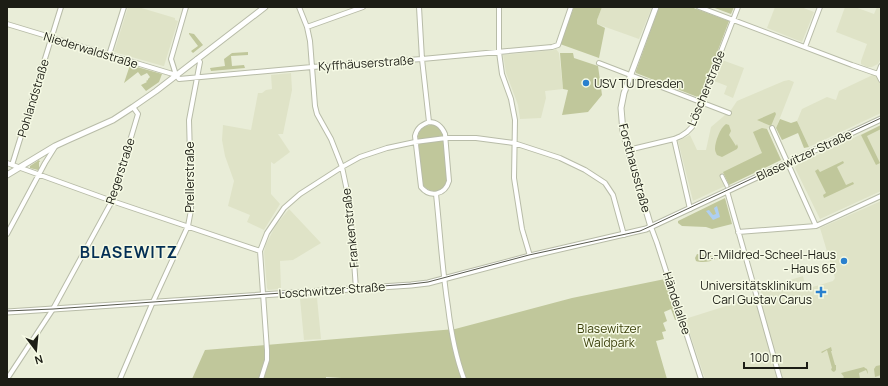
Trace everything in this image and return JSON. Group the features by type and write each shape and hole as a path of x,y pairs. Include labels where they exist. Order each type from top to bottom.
{"street":[{"name":"Pohlandstraße","path":"12,166 61,7"},
{"path":"108,55 124,7"},
{"path":"176,75 171,59 186,7"},
{"path":"7,175 55,146 113,120 133,107 265,7"},
{"name":"Frankenstraße","path":"299,7 307,27 310,41 315,106 317,114 331,139 342,167 350,205 356,289"},
{"path":"307,27 363,7"},
{"path":"420,7 422,59 429,122"},
{"path":"499,7 499,52 502,74 511,99 515,120 514,178 522,229 530,256"},
{"name":"Kyffhäuserstraße","path":"176,75 179,79 197,78 552,47 558,45 571,7"},
{"name":"Forsthausstraße","path":"651,227 623,132 621,108 630,75 656,7"},
{"path":"699,7 878,74 881,80"},
{"name":"Löscherstraße","path":"628,150 674,139 692,128 738,7"},
{"path":"805,47 820,7"},
{"name":"Niederwaldstraße","path":"7,24 176,75"},
{"name":"Prellerstraße","path":"120,379 188,226 191,210 189,120 200,62 197,59"},
{"path":"599,63 729,112"},
{"path":"878,74 881,66"},
{"name":"Regerstraße","path":"7,379 53,310 112,201 138,114 133,107"},
{"name":"Blasewitzer Straße","path":"690,209 727,189 788,163 881,119"},
{"path":"429,122 434,122 439,124 444,130 446,138 449,181 447,187 440,193 436,194 427,192 421,187 415,136 417,128 429,122"},
{"path":"772,128 816,226"},
{"path":"261,379 267,360 267,350 260,251 267,233 284,208 300,194 360,157 387,148 446,138 476,138 514,142 560,158 585,170 605,183 613,195 624,235"},
{"path":"674,139 690,209"},
{"path":"7,234 55,146"},
{"path":"7,163 112,201 260,251"},
{"path":"722,176 727,189 780,379"},
{"path":"436,194 451,331 455,352 464,379"},
{"path":"738,232 816,226 881,196"},
{"name":"Loschwitzer Straße","path":"7,312 422,284 530,256 640,231 690,209"},
{"name":"Händelallee","path":"651,227 701,379"}],"shaded area":[{"path":"128,7 138,7 175,18 175,20 178,21 164,66 114,52"},
{"path":"602,7 652,7 639,39 597,24"},
{"path":"775,7 801,7 814,12 802,42 767,28"},
{"path":"845,7 855,7 874,14 877,7 881,7 881,58 878,64 872,67 867,67 861,64 867,44 836,32"},
{"path":"556,49 559,53 563,89 545,91 546,98 541,118 520,119 518,105 506,73 503,55"},
{"path":"722,60 744,68 733,98 724,94 727,86 714,81"},
{"path":"881,71 881,113 809,147 797,121 802,109 827,97 836,100 839,91"},
{"path":"291,73 292,90 283,134 278,134 290,152 274,164 271,162 271,194 280,204 264,230 247,222 250,215 228,206 234,181 225,156 222,140 223,125 251,130 258,93 272,89 271,75"},
{"path":"789,80 794,82 776,128 771,126 767,129 781,160 693,201 678,141 690,135 697,150 706,150 711,127 731,110 737,101"},
{"path":"881,125 881,191 820,219 795,168 796,165"},
{"name":"Universitätsklinikum Carl Gustav Carus","path":"881,201 881,379 705,379 685,319 761,295 760,289 803,276 806,289 833,281 835,278 820,228"},
{"path":"289,209 321,243 293,260 280,261 281,289 268,290 264,252 266,244 276,225"},
{"path":"317,298 321,339 304,340 300,299"}],"green space":[{"path":"574,7 602,7 597,24 605,28 599,58 560,44"},
{"path":"659,7 691,7 729,21 700,98 636,73"},
{"path":"712,7 734,7 731,14"},
{"path":"189,33 194,34 203,45 193,53 191,51 198,46"},
{"path":"248,52 248,55 231,56 232,66 244,65 245,68 211,71 210,68 225,66 224,59 232,53"},
{"path":"560,53 573,53 574,58 598,66 602,95 588,112 562,115 568,90 563,89"},
{"path":"130,65 162,74 159,82 146,91 141,85 147,82 146,81 150,77 147,73 141,76 138,72 124,83"},
{"path":"775,112 776,114 771,126 757,120"},
{"path":"780,119 791,123 797,121 809,147 804,148 798,133 782,140 776,128"},
{"path":"726,124 729,125 731,131 729,135 738,147 722,157 717,155 715,146 720,132"},
{"path":"435,125 438,127 443,134 447,181 443,188 436,191 428,190 422,184 418,136 422,128"},
{"path":"881,125 881,129 867,136 880,163 876,165 861,135"},
{"path":"762,128 767,129 781,160 729,185 723,172 762,153 753,132"},
{"path":"39,160 40,168 38,170 30,168 30,166"},
{"path":"843,161 844,163 837,167 846,185 853,182 854,184 824,198 823,195 826,193 815,171 818,169 820,172"},
{"path":"725,198 732,224 712,229 706,227 682,226 678,223 678,221"},
{"path":"697,254 713,256 715,259 698,262 695,258"},
{"name":"Blasewitzer Waldpark","path":"665,279 678,319 675,320 671,309 664,312 667,321 663,323 666,331 662,332 664,339 656,341 667,379 357,379 326,377 326,379 192,379 205,350 455,329 572,298"},
{"path":"831,347 836,365 836,370 834,372 831,369 827,350 822,353 821,352"},
{"path":"881,365 881,375 875,377 874,369 876,366"},
{"path":"864,367 867,369 868,374 866,370 859,373 860,379 842,379 844,377 841,373"}],"water":[{"path":"717,206 720,217 713,220 706,211 709,210 713,215 716,214 714,208"}],"tram line":[{"path":"7,311 428,282 529,255 640,231 881,118"}],"place":[{"name":"USV TU Dresden","path":"586,83"},
{"name":"Dr.-Mildred-Scheel-Haus - Haus 65","path":"844,261"},
{"name":"Universitätsklinikum Carl Gustav Carus","path":"821,292"}],"district":[{"name":"BLASEWITZ","path":"129,252"}]}
